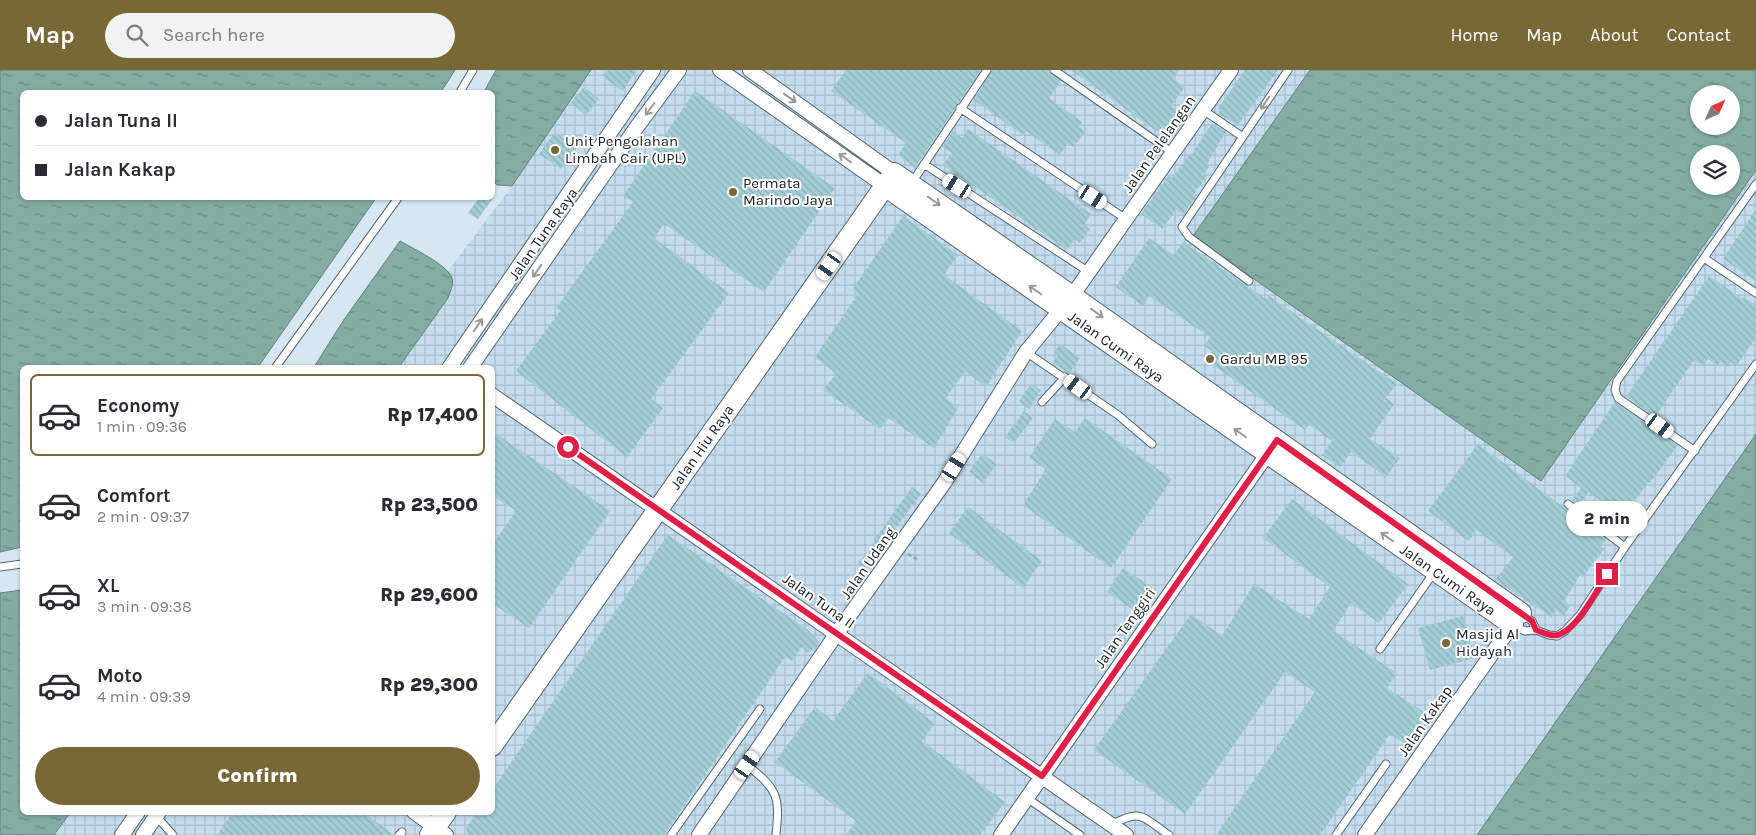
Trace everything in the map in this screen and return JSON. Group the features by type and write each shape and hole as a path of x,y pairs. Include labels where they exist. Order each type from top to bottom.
{"street":[{"name":"Jalan Tuna Raya","path":"452,365 653,70"},
{"name":"Jalan Tuna Raya","path":"472,365 636,128 679,70"},
{"name":"Jalan Cumi Raya","path":"720,70 761,98 897,181"},
{"name":"Jalan Cumi Raya","path":"750,70 961,229 1517,619"},
{"name":"Jalan Pelelangan","path":"1067,302 1230,70"},
{"path":"761,98 770,85"},
{"path":"620,117 636,128"},
{"name":"Jalan Hiu Raya","path":"495,742 658,510 897,181"},
{"path":"539,236 555,246"},
{"name":"Jalan Udang","path":"699,835 837,633 944,483 1026,352 1067,302"},
{"name":"Jalan Tuna II","path":"495,396 1126,835"},
{"name":"Jalan Tenggiri","path":"1001,835 1273,447"},
{"name":"Jalan Kakap","path":"1365,835 1517,619"},
{"path":"122,835 136,815"},
{"path":"143,835 157,815"},
{"path":"419,815 439,828"}],"lane":[{"path":"461,90 473,70"},
{"path":"897,181 924,164 987,70"},
{"path":"1054,70 1173,153"},
{"path":"1249,281 1189,237 1182,227 1288,70"},
{"path":"960,108 1126,219"},
{"path":"1203,110 1243,137"},
{"path":"924,164 1089,272"},
{"path":"1695,451 1618,398 1615,390 1617,381 1756,184"},
{"path":"277,365 397,200"},
{"path":"1704,258 1756,293"},
{"path":"1026,352 1118,415 1152,444"},
{"path":"1517,619 1525,631 1536,630 1548,635 1557,636 1565,631 1580,615 1625,547 1665,495 1756,364"},
{"path":"1042,402 1065,377"},
{"path":"1568,504 1625,547"},
{"path":"0,567 20,564"},
{"path":"1380,649 1439,565"},
{"path":"1517,619 1532,621 1536,630"},
{"path":"671,835 760,709"},
{"path":"1336,835 1386,764"},
{"path":"747,765 768,782 777,798 776,835"},
{"path":"1027,798 1080,835"},
{"path":"1111,825 1132,814 1139,815 1169,835"},
{"path":"159,815 173,835"}],"shaded area":[{"path":"591,70 1310,70 1193,236 1599,397 1756,170 1756,434 1477,835 54,835 69,815 495,815 495,365 400,365 448,298 451,277 447,272 512,186"}],"water":[{"path":"0,70 455,70 442,90 20,90 20,200 375,200 259,365 20,365 20,547 0,552"},
{"path":"496,70 591,70 512,186 497,185 495,183 495,90 485,90"},
{"path":"1310,70 1756,70 1756,170 1740,193 1740,145 1690,145 1690,195 1739,195 1541,481 1193,236"},
{"path":"400,241 437,262 452,278 452,288 448,298 400,365 315,365 343,321"},
{"path":"1756,434 1756,835 1477,835"},
{"path":"20,590 20,815 69,815 54,835 0,835 0,593"}],"building":[{"path":"608,70 636,70 623,91 603,77"},
{"path":"846,70 981,70 915,168 898,155 906,143 831,91"},
{"path":"992,70 1049,70 1061,81 1049,98 1082,122 1079,127 1085,131 1074,147 1068,143 1060,155 1026,131 1023,135 974,100"},
{"path":"1071,70 1179,70 1173,79 1185,87 1171,106 1178,112 1173,120 1181,126 1174,136 1165,130 1162,135"},
{"path":"1245,70 1278,70 1238,125 1218,114 1220,110 1218,109"},
{"path":"584,87 599,99 586,115 571,103"},
{"path":"695,91 835,188 764,292 664,224 654,238 729,293 651,399 663,408 627,457 516,371 560,311 556,308 633,202 623,196"},
{"path":"1212,123 1226,132 1210,158 1207,165 1209,167 1204,173 1207,176 1193,195 1196,197 1183,214 1176,210 1162,229 1141,214 1169,175 1172,178 1192,154"},
{"path":"968,129 1091,214 1084,225 1090,229 1080,243 1075,239 1067,250 943,165 952,153 942,147 953,131 962,138"},
{"path":"555,132 576,147 561,169 539,154"},
{"path":"478,200 492,200 478,219 468,213"},
{"path":"1756,209 1756,281 1723,259"},
{"path":"903,216 958,255 944,275 1022,331 986,387 965,371 946,398 958,408 934,448 888,418 880,429 823,390 836,374 815,357 858,294 852,290"},
{"path":"1149,238 1174,255 1183,242 1266,299 1269,296 1397,384 1386,398 1394,404 1370,439 1400,458 1386,477 1351,452 1340,467 1322,455 1332,441 1309,425 1305,430 1206,360 1212,351 1204,346 1210,337 1149,296 1143,306 1116,287"},
{"path":"1709,276 1743,299 1744,297 1756,305 1756,338 1736,366 1731,362 1728,367 1720,362 1717,366 1708,359 1703,366 1694,360 1655,417 1626,397"},
{"path":"1060,344 1080,358 1069,373 1052,363 1058,355 1054,352"},
{"path":"1031,384 1041,390 1029,409 1019,401"},
{"path":"1615,402 1678,445 1650,483 1648,482 1613,532 1601,522 1613,509 1588,492 1579,506 1571,500 1581,488 1565,476"},
{"path":"1024,411 1033,418 1014,443 1005,437"},
{"path":"1085,418 1172,479 1111,568 1023,505 1046,469 1029,458 1055,419 1075,432"},
{"path":"495,433 610,511 529,628 495,605 495,541 516,511 495,497"},
{"path":"1478,444 1574,515 1569,523 1588,536 1593,530 1606,539 1600,546 1604,549 1583,577 1580,575 1564,601 1570,606 1564,616 1556,611 1552,617 1495,580 1513,557 1476,530 1469,541 1428,511"},
{"path":"982,454 997,464 983,483 969,472"},
{"path":"912,487 921,494 875,556 877,557 869,569 858,563 869,552 877,536"},
{"path":"1292,499 1408,584 1379,623 1351,603 1333,631 1397,673 1387,688 1427,714 1407,745 1390,734 1320,835 1216,835 1315,692 1285,672 1185,814 1094,750 1191,614 1222,636 1254,584 1309,619 1330,587 1263,538"},
{"path":"968,507 1042,561 1023,588 949,533"},
{"path":"668,535 808,630 819,642 817,647 807,653 802,647 792,661 785,657 664,835 468,835 466,828 475,815 495,815 495,786"},
{"path":"1123,568 1148,585 1135,611 1107,592"},
{"name":"Masjid Al Hidayah","path":"1463,616 1475,658 1430,670 1418,628"},
{"path":"868,673 935,723 922,741 1005,802 980,835 846,835 856,821 775,762 815,707 833,721"},
{"path":"231,815 367,815 394,835 217,835"}],"place":[{"name":"Unit Pengolahan Limbah Cair (UPL)","path":"555,150"},
{"name":"Permata Marindo Jaya","path":"733,192"},
{"name":"Gardu MB 95","path":"1210,359"},
{"name":"Masjid Al Hidayah","path":"1446,643"}],"route":[{"path":"568,447 1042,776 1277,440 1532,621 1536,630 1548,635 1557,636 1565,631 1580,615 1607,574"}]}
